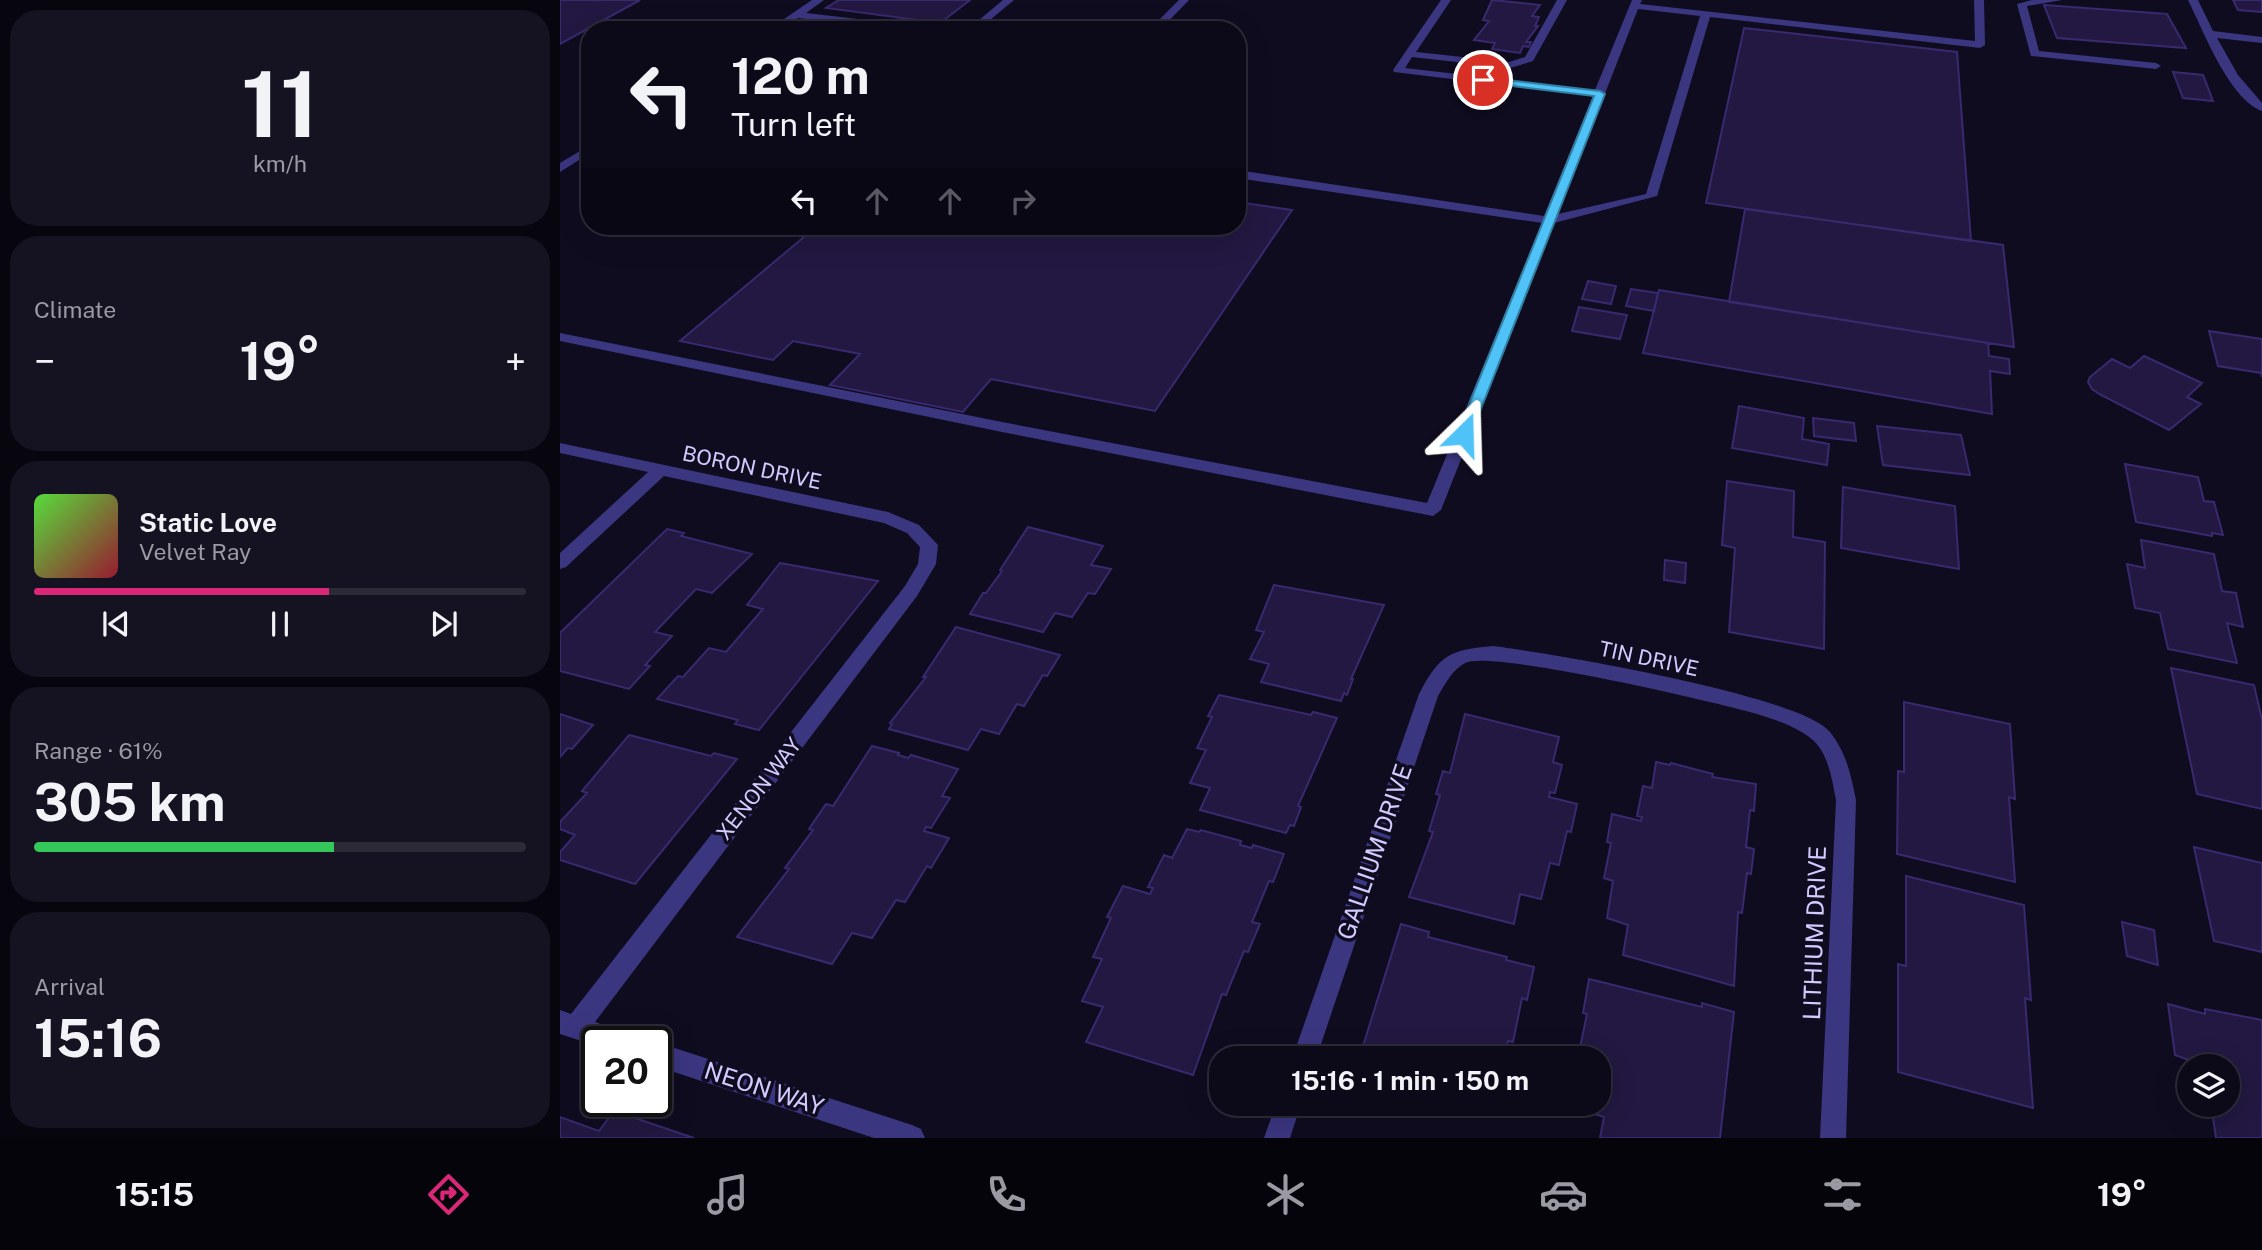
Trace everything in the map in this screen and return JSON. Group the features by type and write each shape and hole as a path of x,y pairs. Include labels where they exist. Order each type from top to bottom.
{"street":[{"path":"787,21 819,0"},
{"path":"983,21 1009,0"},
{"path":"1163,21 1184,0"},
{"path":"1446,0 1398,69 1600,94"},
{"path":"1409,54 1510,65 1529,59 1562,0"},
{"path":"560,337 989,425 1433,510 1636,3 1706,14 1980,45 1979,0"},
{"path":"2057,0 2022,4 2035,54 2156,66"},
{"path":"2193,0 2234,78 2255,104 2262,108"},
{"path":"1246,175 1549,220 1651,196 1706,14"},
{"path":"796,15 848,21"},
{"path":"2211,34 2262,40"},
{"path":"560,168 581,154"},
{"name":"BORON DRIVE","path":"560,448 888,519 913,529 929,545"},
{"path":"560,563 660,470"},
{"name":"XENON WAY","path":"568,1025 911,590 927,564 929,545"},
{"name":"TIN DRIVE","path":"1461,656 1493,653 1540,659 1746,703 1789,716 1821,735"},
{"name":"GALLIUM DRIVE","path":"1308,1046 1429,695 1443,671 1461,656"},
{"name":"LITHIUM DRIVE","path":"1821,735 1838,763 1846,800 1833,1138"},
{"name":"NEON WAY","path":"672,1059 912,1138"},
{"path":"1277,1138 1285,1116"}],"building":[{"path":"560,0 640,0 602,21 581,21 581,32 560,44"},
{"path":"839,0 970,0 943,21 826,8"},
{"path":"1492,0 1540,5 1532,16 1539,17 1535,26 1538,26 1526,42 1531,42 1529,47 1523,46 1520,53 1492,49 1495,43 1474,40 1489,21 1483,20"},
{"path":"2233,0 2262,0 2262,12 2238,10"},
{"path":"2044,5 2167,14 2186,48 2057,38"},
{"path":"1744,28 1957,52 1971,241 1706,203"},
{"path":"2173,72 2203,75 2213,101 2183,98"},
{"path":"1246,203 1292,210 1155,411 991,379 963,412 830,385 860,354 793,341 773,360 680,341 806,235 1246,235"},
{"path":"1745,209 2003,245 2014,347 1729,302"},
{"path":"1588,281 1616,286 1611,304 1582,299"},
{"path":"1631,289 1658,293 1654,311 1626,306"},
{"path":"1659,290 1988,343 1989,356 2009,359 2010,374 1990,371 1992,414 1643,353"},
{"path":"1579,307 1627,315 1620,339 1572,331"},
{"path":"2209,331 2262,339 2262,377 2261,373 2218,366"},
{"path":"2144,356 2202,383 2187,397 2201,404 2169,430 2101,395 2092,389 2088,382 2090,377 2112,359 2130,368"},
{"path":"1739,406 1804,418 1802,439 1829,444 1827,465 1732,448"},
{"path":"1813,418 1854,423 1856,441 1814,436"},
{"path":"1877,426 1961,435 1970,475 1883,465"},
{"path":"2125,464 2198,477 2204,501 2214,502 2223,535 2212,533 2212,536 2136,522"},
{"path":"1727,481 1794,491 1793,537 1825,542 1824,649 1729,632 1735,548 1722,545"},
{"path":"1843,487 1955,506 1959,569 1841,548"},
{"path":"1028,527 1103,546 1091,565 1111,569 1095,594 1088,593 1072,617 1055,613 1043,632 970,614 983,593 986,593 1002,571 1000,570"},
{"path":"667,529 684,533 681,536 752,554 712,593 696,589 655,632 672,636 645,665 650,666 629,689 560,671 560,633"},
{"path":"2141,540 2214,554 2222,591 2236,593 2243,627 2227,623 2237,663 2168,649 2160,613 2135,608 2127,564 2145,568"},
{"path":"1665,560 1686,563 1685,583 1664,580"},
{"path":"780,563 878,581 759,730 735,724 738,720 657,699 678,676 683,677 709,648 726,652 763,609 747,605"},
{"path":"1274,585 1384,605 1351,679 1347,695 1344,693 1341,701 1261,682 1269,664 1250,659 1264,632 1256,630"},
{"path":"956,627 1060,655 1047,676 1043,675 1024,706 1017,704 999,734 981,729 968,750 889,729 892,724 890,723 926,677 923,677"},
{"path":"2171,668 2254,685 2262,720 2262,809 2197,794"},
{"path":"1219,695 1337,718 1298,806 1301,807 1294,826 1290,825 1286,833 1200,810 1210,788 1190,783 1206,750 1197,748 1212,717 1208,716"},
{"path":"1904,702 2010,724 2015,799 2009,797 2015,882 1897,854 1898,771 1904,772"},
{"path":"560,714 593,725 572,749 568,748 560,757"},
{"path":"1465,714 1559,737 1553,762 1562,765 1555,793 1550,792 1549,797 1577,804 1571,832 1567,831 1559,865 1550,863 1541,899 1520,894 1514,924 1409,897 1433,832 1429,831 1440,795 1436,794 1443,771 1450,773"},
{"path":"629,735 711,756 714,753 737,759 635,884 560,860 560,852 575,835 560,829 560,822 587,793 582,791"},
{"path":"872,746 908,758 911,755 958,769 942,796 950,798 931,828 926,827 924,831 949,838 931,868 927,866 905,902 896,900 872,938 852,933 832,964 737,937 789,869 785,868 813,830 809,829 826,804 833,806"},
{"path":"1656,762 1671,763 1713,774 1712,777 1756,784 1754,811 1750,810 1746,847 1754,849 1751,874 1747,873 1742,913 1738,912 1734,986 1623,955 1628,925 1607,918 1613,881 1604,878 1611,843 1607,842 1612,814 1641,821 1642,817 1637,816 1643,786 1652,788"},
{"path":"1187,829 1199,832 1201,830 1241,841 1240,845 1252,848 1253,845 1284,854 1252,922 1260,924 1248,952 1244,951 1226,995 1222,994 1193,1075 1086,1042 1103,1007 1082,1001 1102,959 1093,957 1111,918 1107,917 1123,886 1150,894 1153,888 1148,887 1164,855 1172,858"},
{"path":"2194,847 2262,863 2262,952 2214,941"},
{"path":"1906,876 2024,905 2031,1000 2025,998 2033,1108 1898,1072 1898,964 1906,966"},
{"path":"2122,922 2154,930 2158,965 2127,956"},
{"path":"1401,924 1429,932 1428,937 1507,957 1506,960 1534,967 1527,1000 1522,998 1513,1042 1508,1041 1507,1046 1363,1046"},
{"path":"1589,979 1702,1007 1702,1003 1734,1012 1720,1138 1600,1138 1604,1117 1601,1116 1611,1116 1611,1046 1580,1046 1587,1014 1583,1013"},
{"path":"2168,1004 2205,1014 2205,1009 2262,1020 2262,1138 2216,1138 2213,1117 2240,1117 2240,1054 2175,1055"},
{"path":"560,1117 599,1131 610,1117 632,1117 694,1138 560,1138"}],"route":[{"path":"1464,434 1600,94 1483,80"}]}
